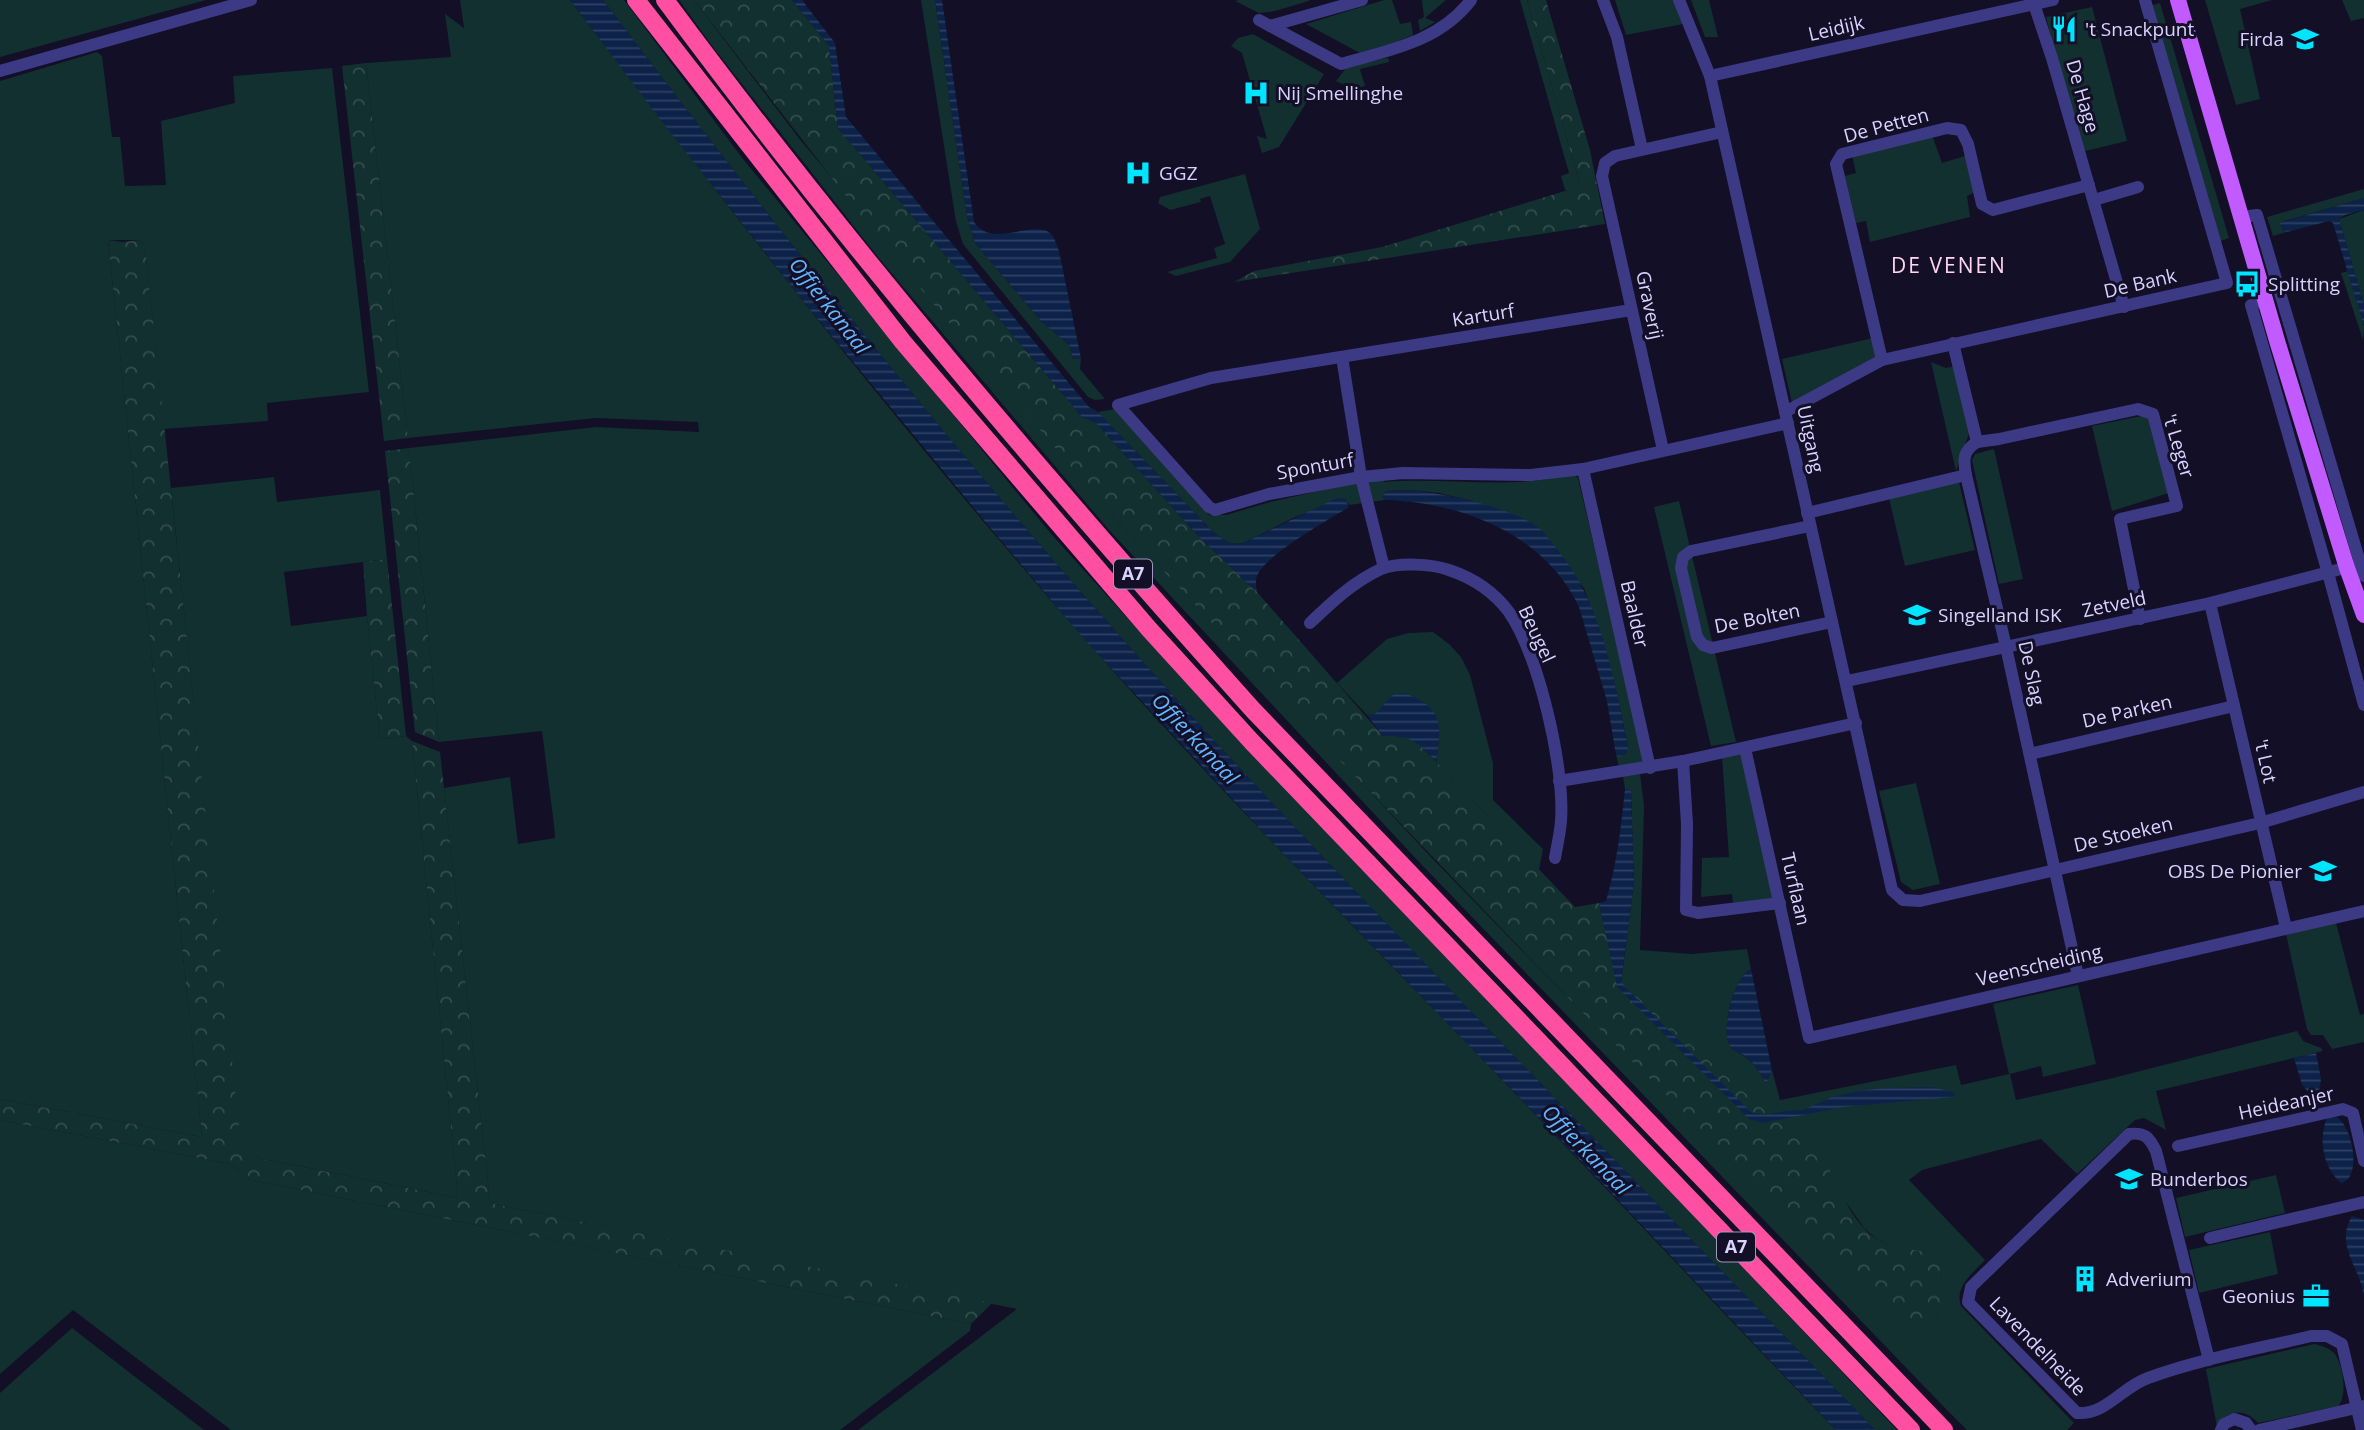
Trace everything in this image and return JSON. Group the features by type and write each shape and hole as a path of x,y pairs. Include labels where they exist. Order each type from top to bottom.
{"highway":[{"name":"A7","path":"636,0 903,342 1149,629 1280,772 1912,1430"},
{"name":"A7","path":"666,0 849,237 953,365 1037,466 1191,641 1458,925 1944,1430"}],"main road":[{"path":"2178,0 2242,217 2258,302 2357,569 2364,615"}],"street":[{"path":"0,71 251,0"},
{"path":"1362,0 1265,23 1340,64 1411,44 1429,36 1462,12 1471,0"},
{"path":"1603,0 1617,37 1642,149"},
{"name":"Uitgang","path":"1679,0 1710,76 1892,890"},
{"name":"Leidijk","path":"1710,76 2011,5 2053,0"},
{"name":"De Bank","path":"1787,417 1882,360 2227,283 2145,0"},
{"name":"De Hage","path":"2034,4 2090,185 2124,307"},
{"name":"De Petten","path":"1882,360 1836,164 1842,154 1947,128 1961,130 1968,144 1982,204 1993,210 2090,185"},
{"name":"Graverij","path":"1663,450 1602,176 1605,163 1615,156 1722,132"},
{"path":"2094,200 2138,187"},
{"path":"2242,217 2257,215 2357,569"},
{"path":"2258,302 2364,705"},
{"name":"Karturf","path":"1211,378 1631,310"},
{"path":"1953,343 1977,442"},
{"path":"1342,357 1361,477 1384,568"},
{"name":"Sponturf","path":"1211,378 1118,405 1214,510 1269,494 1361,477 1403,473 1531,475 1583,468 1663,450"},
{"name":"'t Leger","path":"1977,442 2138,409 2153,414 2177,506 2120,519 2140,618"},
{"path":"1663,450 1787,417"},
{"name":"De Slag","path":"1977,442 1968,447 1964,455 1966,475 2078,976"},
{"name":"Baalder","path":"1583,468 1650,768"},
{"path":"1809,519 1966,475"},
{"name":"De Bolten","path":"1809,519 1691,551 1683,557 1681,568 1691,614 1697,637 1703,645 1712,648 1832,622"},
{"name":"Beugel","path":"1310,623 1345,590 1384,568 1416,565 1440,567 1466,576 1489,591 1508,612 1527,646 1548,713 1559,780 1561,821 1555,858"},
{"name":"Zetveld","path":"1847,681 2210,603 2328,573 2357,569"},
{"name":"'t Lot","path":"2210,603 2282,929"},
{"name":"De Parken","path":"2030,754 2234,706"},
{"path":"1559,780 1650,768 1856,723"},
{"name":"Turflaan","path":"1745,748 1809,1038"},
{"path":"1683,761 1687,824 1686,910 1698,913 1780,903"},
{"name":"De Stoeken","path":"1892,890 1903,900 1920,901 2260,823 2364,792"},
{"name":"Veenscheiding","path":"1809,1038 2364,911"},
{"name":"Heideanjer","path":"2178,1146 2343,1109 2353,1113 2364,1161"},
{"name":"Lavendelheide","path":"2209,1360 2157,1151 2150,1138 2139,1132 2129,1133 1970,1287 1968,1302 2077,1413 2091,1414 2144,1379 2209,1360 2311,1336 2327,1336 2342,1344 2360,1407 2362,1430"},
{"path":"2210,1238 2364,1202"},
{"path":"2259,1430 2360,1407"},
{"path":"2221,1430 2224,1424 2234,1419 2246,1423 2251,1430"}],"green space":[{"path":"0,0 206,0 0,57"},
{"path":"460,0 570,0 820,323 1082,636 1228,795 1836,1430 858,1430 1017,1309 494,1204 490,1201 444,788 510,777 518,844 555,838 554,825 542,731 439,742 409,448 596,427 699,432 698,422 596,418 408,438 366,63 451,57 445,14 464,28"},
{"path":"603,0 624,0 743,159 1052,535 1140,632 1897,1430 1875,1430 1381,918 1196,721 1008,508 870,342"},
{"path":"679,0 694,0 798,137 1118,522 1430,856 1576,1006 1937,1320 1942,1275 1927,1253 1890,1246 1864,1228 1848,1205 1767,1115 1621,983 1634,882 1631,791 1625,789 1623,776 1640,774 1644,806 1640,950 1692,954 1747,949 1751,969 1739,983 1730,1006 1727,1019 1728,1041 1732,1049 1752,1063 1766,1083 1772,1070 1780,1100 1956,1065 1961,1085 2009,1074 1993,1004 2078,985 2096,1064 2043,1077 2041,1066 2010,1074 2016,1100 2297,1031 2303,1041 2321,1048 2323,1051 2156,1091 2166,1130 2144,1118 2135,1120 2077,1174 2041,1139 1922,1170 1909,1180 1985,1260 1962,1287 1961,1306 2074,1423 2067,1430 1967,1430 1944,1407 1421,864 1109,530 878,257"},
{"path":"694,0 792,0 829,46 838,128 1082,417 1096,423 1201,539 1257,592 1383,736 1399,735 1416,741 1575,907 1599,903 1616,978 1828,1167 1848,1207 1869,1233 1889,1245 1935,1256 1939,1261 1942,1277 1937,1321 1903,1321 1871,1292 1576,1006 1328,748 1118,522 1062,456 887,249"},
{"path":"921,0 935,0 967,216 975,243 1041,321 1070,346 1073,359 1081,358 1080,369 1105,399 1095,400 1088,397 963,244 956,222"},
{"path":"1384,0 1392,0 1400,24 1411,22 1413,35 1360,53 1306,24"},
{"path":"1422,0 1446,0 1425,18 1435,22 1420,31 1418,20 1424,17"},
{"path":"1520,0 1527,0 1579,181 1578,187 1572,191 1565,190 1561,176 1569,173"},
{"path":"1527,0 1546,0 1590,150 1605,224 1234,282 1254,271 1382,247 1578,187 1579,181"},
{"path":"1615,0 1673,0 1683,24 1626,35"},
{"path":"1691,0 1709,0 1718,37 1705,37"},
{"path":"2205,0 2272,0 2240,9 2260,99 2236,105"},
{"path":"2342,0 2364,0 2364,18 2351,21"},
{"path":"1235,1 1309,1 1259,13"},
{"path":"2160,3 2229,238 2218,242 2150,6"},
{"path":"2092,7 2127,141 2081,152 2046,17"},
{"path":"1253,34 1324,74 1279,147 1262,153 1257,136 1267,139 1242,53 1231,46 1238,38"},
{"path":"97,52 102,56 112,137 120,137 125,186 166,185 161,121 235,103 233,76 332,68 369,392 267,403 268,421 164,429 145,246 140,240 108,240 202,1137 0,1099 0,81"},
{"path":"1386,58 1389,62 1360,69 1365,86 1354,89 1336,81 1346,68"},
{"path":"366,63 408,438 384,441 342,66"},
{"path":"1932,135 1942,163 1965,156 1975,192 1967,196 1970,217 1870,242 1866,221 1856,223 1845,176 1856,173 1852,155"},
{"path":"1245,174 1260,229 1230,262 1176,276 1167,272 1217,258 1214,248 1225,244 1210,196 1200,199 1201,202 1170,210 1158,203 1160,197"},
{"path":"2364,189 2364,198 2282,222 2282,230 2287,232 2273,236 2267,217"},
{"path":"2364,210 2364,305 2339,219"},
{"path":"108,240 140,240 145,246 241,1145 259,1158 458,1198 412,741 440,752 490,1201 494,1204 992,1303 971,1324 241,1178 241,1172 231,1164 0,1120 0,1099 202,1137"},
{"path":"2348,271 2364,326 2363,340 2341,273"},
{"path":"1873,338 1877,357 1792,403 1782,359"},
{"path":"1931,362 1946,368 1956,366 1971,428 1956,471"},
{"path":"1115,409 1209,515 1226,515 1376,478 1385,482 1504,482 1551,478 1573,473 1578,478 1644,757 1641,764 1619,767 1616,755 1628,747 1616,689 1584,588 1522,519 1472,501 1439,493 1386,491 1383,497 1385,500 1349,505 1345,499 1295,517 1243,543 1230,543 1213,532 1098,412"},
{"path":"2148,416 2169,493 2112,511 2092,426"},
{"path":"409,448 439,742 415,732 385,451"},
{"path":"1994,449 2023,579 1999,584 1972,460 1975,454"},
{"path":"274,477 277,502 380,490 387,559 284,572 291,626 367,616 380,739 406,736 412,741 458,1198 259,1158 240,1145 171,488"},
{"path":"1959,482 1975,550 1905,566 1889,498"},
{"path":"1679,501 1736,742 1711,746 1654,507"},
{"path":"387,559 406,736 380,739 363,562"},
{"path":"1433,632 1461,657 1470,675 1493,763 1493,800 1543,849 1539,870 1436,762 1438,722 1367,715 1337,683 1387,639 1408,633"},
{"path":"1741,752 1775,898 1733,903 1732,894 1701,897 1702,858 1729,857 1722,756"},
{"path":"1916,783 1940,884 1913,890 1901,882 1879,791"},
{"path":"2336,923 2360,1015 2364,1014 2364,1042 2332,1049 2323,1035 2311,1035 2307,1029 2286,934"},
{"path":"0,1120 231,1164 241,1172 242,1178 971,1324 970,1331 840,1430 231,1430 73,1310 0,1374"},
{"path":"2276,1175 2285,1213 2185,1237 2176,1198"},
{"path":"2270,1232 2278,1274 2199,1293 2189,1250"},
{"path":"72,1328 204,1430 0,1430 0,1393"},
{"path":"2314,1344 2332,1351 2340,1365 2344,1388 2338,1406 2258,1423 2248,1415 2236,1413 2226,1417 2217,1427 2206,1369"}],"water":[{"name":"Offierkanaal","path":"570,0 603,0 870,342 1008,508 1151,671 1334,869 1875,1430 1836,1430 1276,846 1084,639 811,311"},
{"path":"792,0 802,0 835,43 846,117 1089,407 1098,412 1213,532 1223,540 1238,544 1337,498 1345,499 1349,507 1298,538 1272,558 1257,576 1257,592 1201,539 1096,423 1082,417 838,128 829,46"},
{"path":"935,0 942,0 974,222 982,230 992,234 1035,229 1045,230 1052,235 1059,251 1081,358 1073,359 1070,346 1041,321 975,243 967,216"},
{"path":"2364,198 2364,210 2339,219 2364,305 2364,326 2333,223 2329,221 2287,232 2282,230 2280,223"},
{"path":"1412,490 1460,498 1512,514 1539,528 1548,538 1572,569 1595,617 1611,668 1628,747 1626,754 1620,757 1616,755 1607,701 1579,607 1564,582 1545,560 1498,527 1443,507 1385,500 1383,497 1386,491"},
{"path":"1404,693 1427,705 1437,719 1439,737 1436,762 1413,741 1383,736 1367,715 1375,714 1393,695"},
{"path":"1625,789 1631,791 1634,882 1621,983 1751,1112 1764,1115 1803,1110 1832,1097 1885,1088 1932,1087 1955,1093 1954,1097 1843,1107 1763,1123 1749,1119 1617,987 1599,903 1606,901 1613,873"},
{"path":"1751,969 1772,1070 1766,1084 1753,1064 1732,1049 1728,1041 1727,1019 1730,1006 1739,983"},
{"path":"2316,1053 2321,1079 2319,1093 2310,1094 2302,1085 2294,1058"},
{"path":"2334,1116 2346,1127 2352,1149 2352,1171 2348,1179 2341,1183 2326,1161 2323,1144 2327,1118"},
{"path":"2352,1216 2364,1220 2364,1297 2347,1247 2347,1227"}],"place":[{"name":"'t Snackpunt","path":"2064,29"},
{"name":"Firda","path":"2305,39"},
{"name":"Nij Smellinghe","path":"1256,93"},
{"name":"GGZ","path":"1138,173"},
{"name":"Splitting","path":"2247,284"},
{"name":"Singelland ISK","path":"1917,615"},
{"name":"OBS De Pionier","path":"2323,871"},
{"name":"Bunderbos","path":"2129,1179"},
{"name":"Adverium","path":"2085,1279"},
{"name":"Geonius","path":"2316,1296"}],"district":[{"name":"DE VENEN","path":"1949,266"}]}
